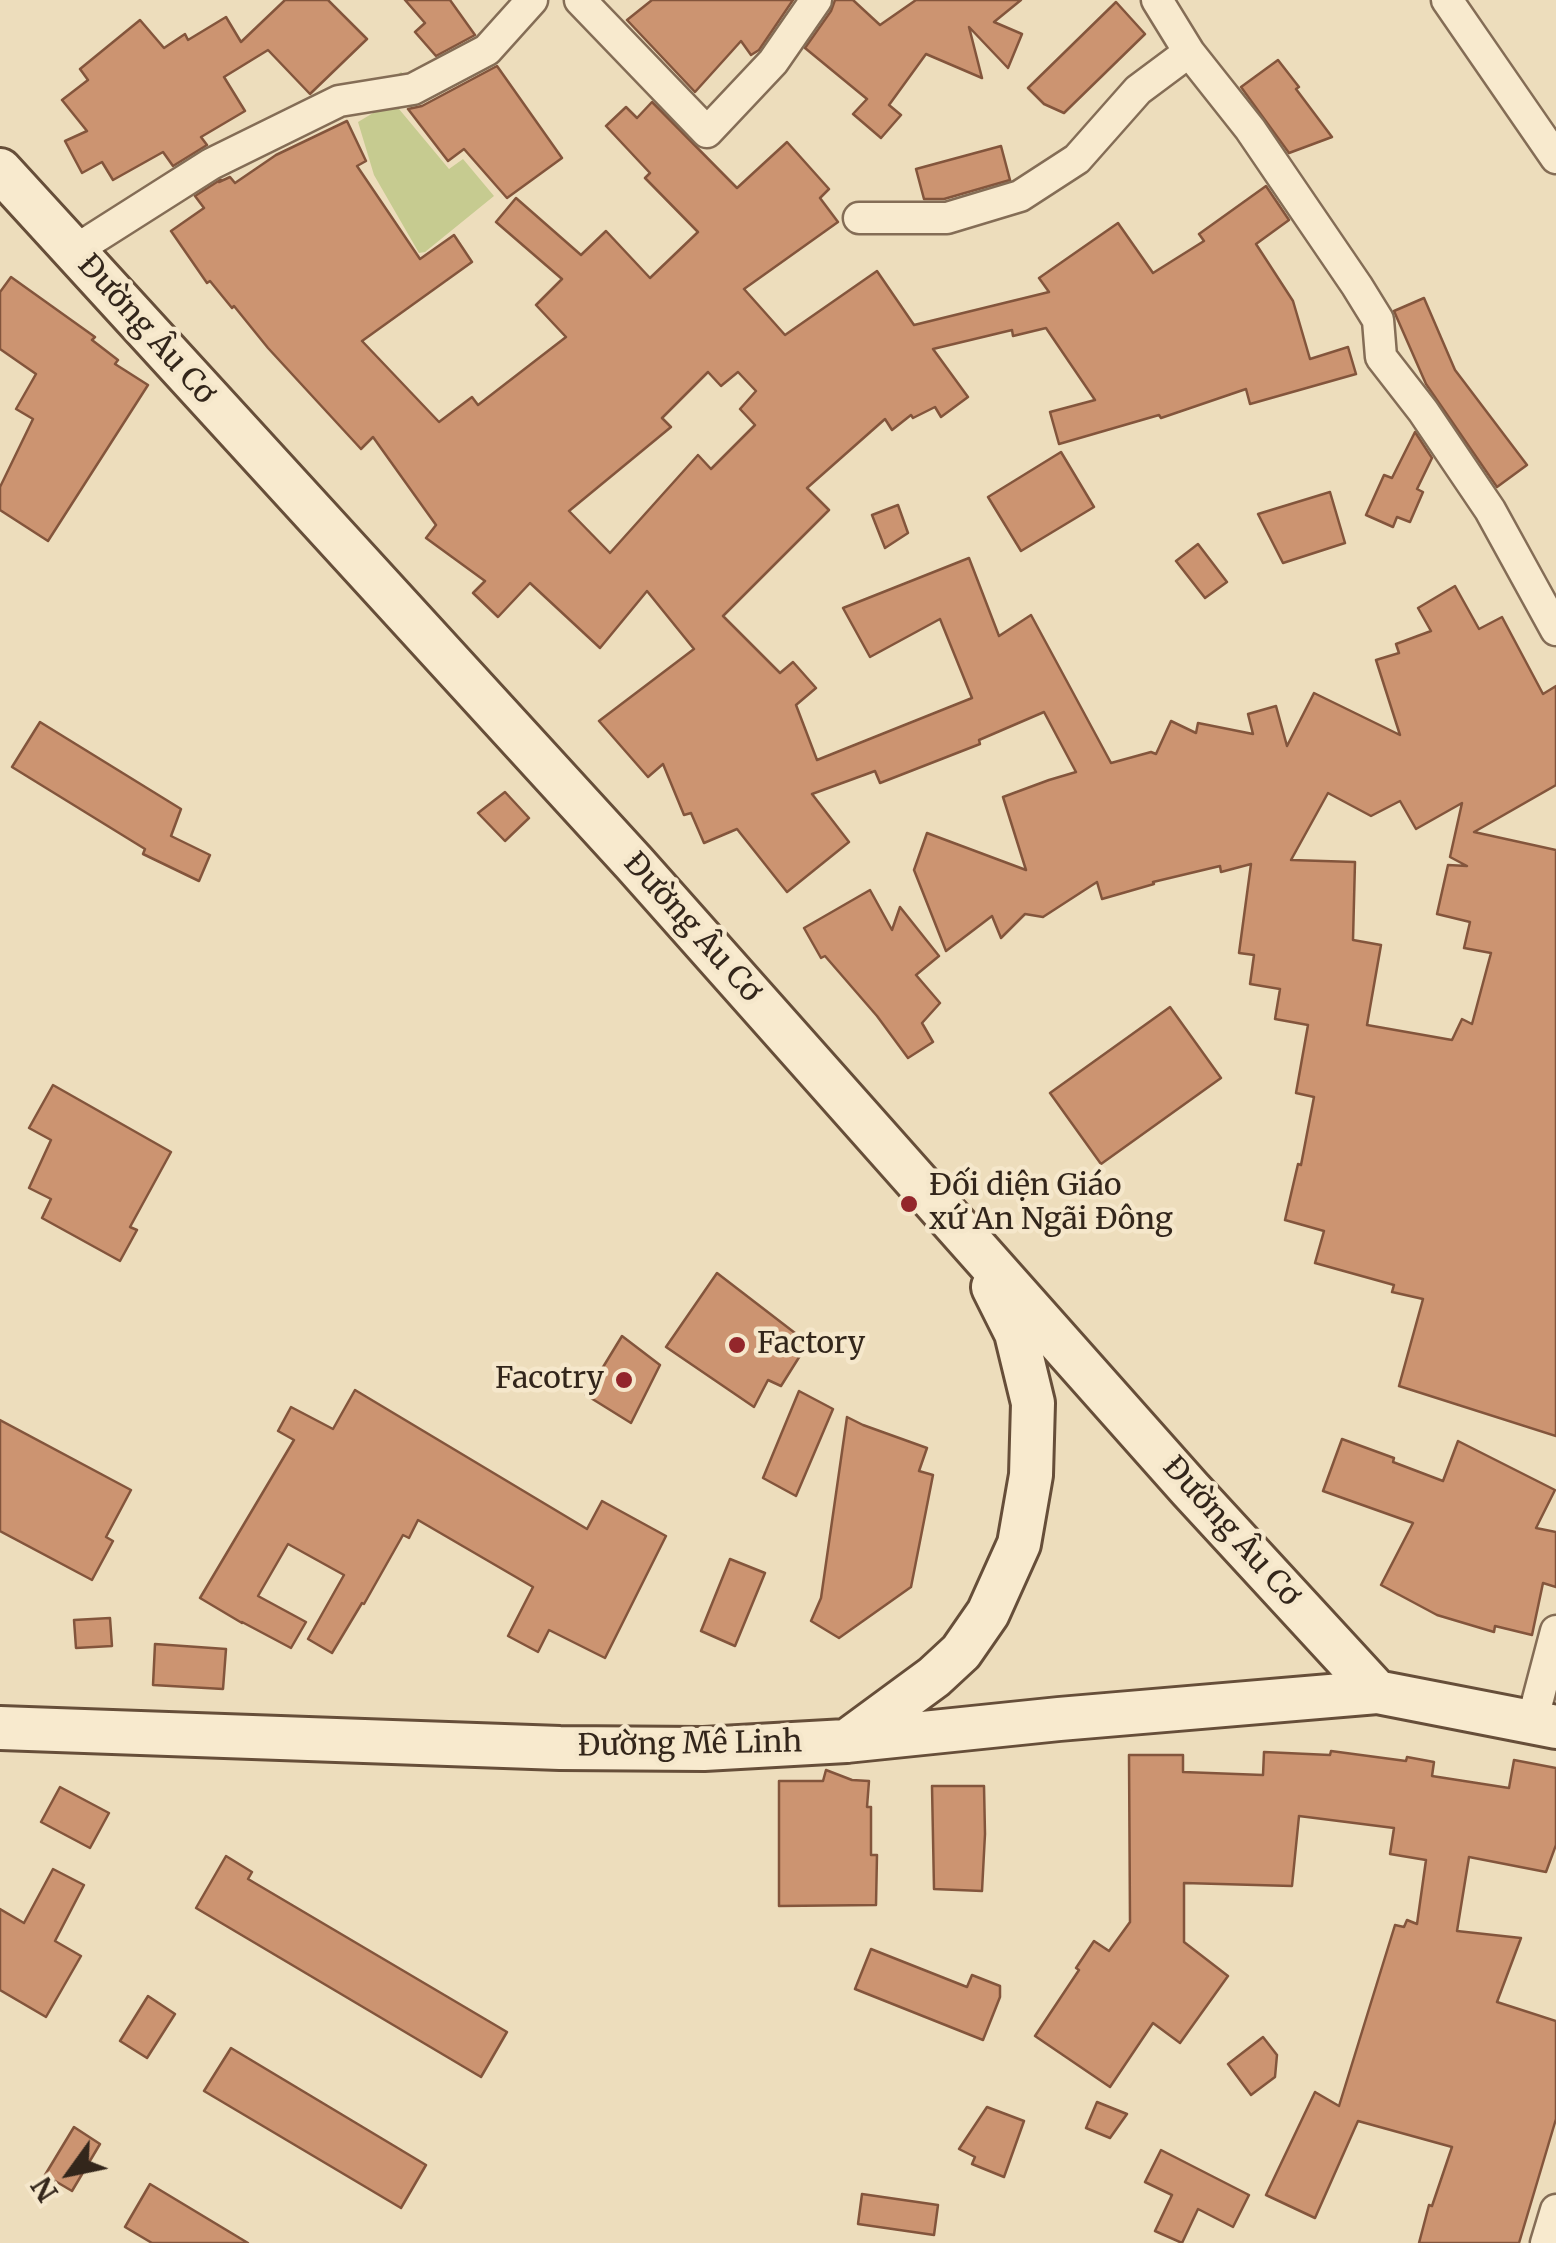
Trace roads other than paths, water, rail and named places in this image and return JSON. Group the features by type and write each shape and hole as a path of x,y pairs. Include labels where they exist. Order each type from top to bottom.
{"main road":[{"name":"Đường Âu Cơ","path":"5,189 74,251 634,864 1190,1488 1378,1692"},
{"path":"846,1741 934,1677 961,1652 988,1614 1019,1544 1031,1476 1032,1402 1016,1334 970,1239"},
{"name":"Đường Mê Linh","path":"0,1728 560,1748 704,1749 846,1741 1378,1692 1544,1724"}],"street":[{"path":"74,251 212,164 340,101 412,89 487,50 532,0"},
{"path":"580,0 707,132 773,62 816,0"},
{"path":"1156,0 1189,52 1250,128 1357,286 1378,320 1381,357 1490,510 1556,630"},
{"path":"1446,0 1556,158"},
{"path":"859,218 948,218 1020,196 1076,160 1138,90 1189,52"},
{"path":"1544,1724 1556,1631"},
{"path":"1546,2243 1556,2210"}],"place":[{"name":"Đối diện Giáo xứ An Ngãi Đông","path":"909,1204"},
{"name":"Factory","path":"737,1345"},
{"name":"Facotry","path":"624,1380"}]}
